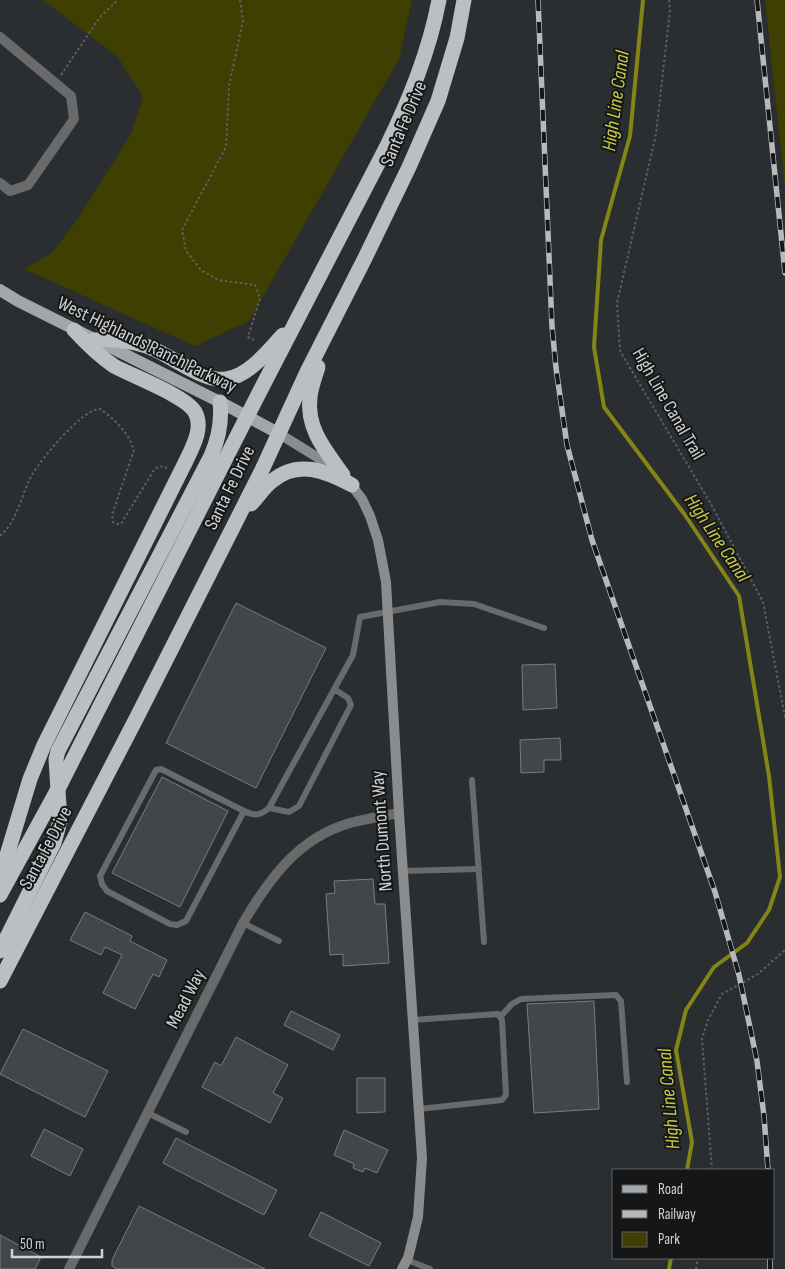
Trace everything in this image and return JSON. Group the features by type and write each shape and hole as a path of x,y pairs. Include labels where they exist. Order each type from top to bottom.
{"highway":[{"name":"Santa Fe Drive","path":"1,891 59,787 403,114 429,46 439,0"},
{"name":"Santa Fe Drive","path":"0,981 262,470 278,433 389,208 438,101 457,38 464,0"},
{"path":"93,340 118,339 147,346 204,376 226,379 242,374 251,367 297,319"},
{"path":"329,328 312,386 309,412 311,424 319,441 348,480"},
{"path":"1,891 4,864 30,779 44,745 185,463 198,431 198,421 195,412 189,405 115,366 93,350 74,330"},
{"path":"0,951 54,843 60,821 56,760 58,751 211,456 216,443 221,412 220,402"},
{"path":"234,524 271,481 292,470 316,469 348,480"}],"main road":[{"name":"West Highlands Ranch Parkway","path":"0,290 18,302 220,402 278,433"}],"street":[{"path":"0,36 71,96 74,119 28,185 10,191 0,183"},
{"name":"North Dumont Way","path":"278,433 326,462 348,480 362,499 378,540 386,582 402,871 422,1158 418,1217 405,1265"},
{"name":"Mead Way","path":"69,1269 243,923 278,870 305,845 332,830 348,824 399,813"}],"lane":[{"path":"244,811 186,921 177,925 170,924 107,891 102,884 100,876 156,770 161,769 244,811 251,815 262,814 269,808 353,654 360,617 440,602 474,604 544,628"},
{"path":"269,808 290,812 299,806 351,705 348,698 334,689"},
{"path":"472,780 484,942"},
{"path":"402,871 479,869"},
{"path":"243,923 279,941"},
{"path":"501,1016 512,1004 521,999 616,995 621,1001 627,1082"},
{"path":"412,1020 498,1014 501,1016"},
{"path":"419,1109 502,1100 506,1095 501,1016"},
{"path":"148,1113 186,1132"},
{"path":"405,1265 430,1269"}],"path":[{"path":"56,83 100,17 118,0"},
{"path":"240,0 243,21 229,86 226,147 182,230 186,250 200,270 218,280 255,285 260,298 248,337 254,340"},
{"name":"High Line Canal Trail","path":"669,0 670,10 656,134 616,303 620,351 711,504 763,602 785,717"},
{"path":"0,536 8,529 32,474 64,433 90,411 100,409 106,413 128,436 134,450 112,515 113,522 121,524 157,467 167,468"},
{"path":"712,1169 702,1039 708,1020 722,994 758,974 785,950"}],"green space":[{"path":"43,0 412,0 399,59 249,321 195,346 24,269 52,253 79,217 131,134 143,97 117,56"},
{"path":"765,0 785,0 785,188"}],"building":[{"path":"236,603 326,648 256,788 166,743"},
{"path":"555,664 557,708 523,710 522,665"},
{"path":"560,738 561,760 544,760 544,772 521,773 520,740"},
{"path":"162,777 228,811 180,907 112,873"},
{"path":"373,879 375,904 385,904 389,963 343,966 343,954 330,955 326,894 335,893 334,881"},
{"path":"85,912 132,936 130,941 167,960 159,977 153,974 135,1009 103,993 122,955 105,947 101,955 70,940"},
{"path":"594,1001 599,1109 534,1113 527,1004"},
{"path":"291,1011 340,1035 333,1050 284,1025"},
{"path":"23,1029 108,1071 85,1117 0,1074"},
{"path":"236,1037 288,1065 273,1093 283,1098 270,1123 202,1087 215,1062 221,1066"},
{"path":"357,1078 385,1078 385,1112 357,1113"},
{"path":"44,1129 83,1149 70,1176 31,1156"},
{"path":"344,1130 388,1150 377,1173 365,1168 363,1172 353,1168 354,1164 334,1155"},
{"path":"176,1138 277,1190 264,1215 163,1163"},
{"path":"139,1206 265,1269 117,1269 112,1266 112,1260"},
{"path":"321,1212 381,1243 369,1266 309,1236"},
{"path":"0,1235 41,1257 35,1269 0,1269"}],"waterway":[{"name":"High Line Canal","path":"643,0 630,136 601,240 594,347 604,407 685,515 739,596 769,776 780,877 769,910 747,943 714,967 686,1010 676,1050 692,1142 687,1169"},
{"name":"High Line Canal","path":"669,1269 671,1259"}],"railway":[{"path":"538,0 552,326 567,445 592,540 715,892 739,975 757,1061 768,1169"},
{"path":"757,0 785,273"},
{"path":"770,1259 770,1269"}]}
